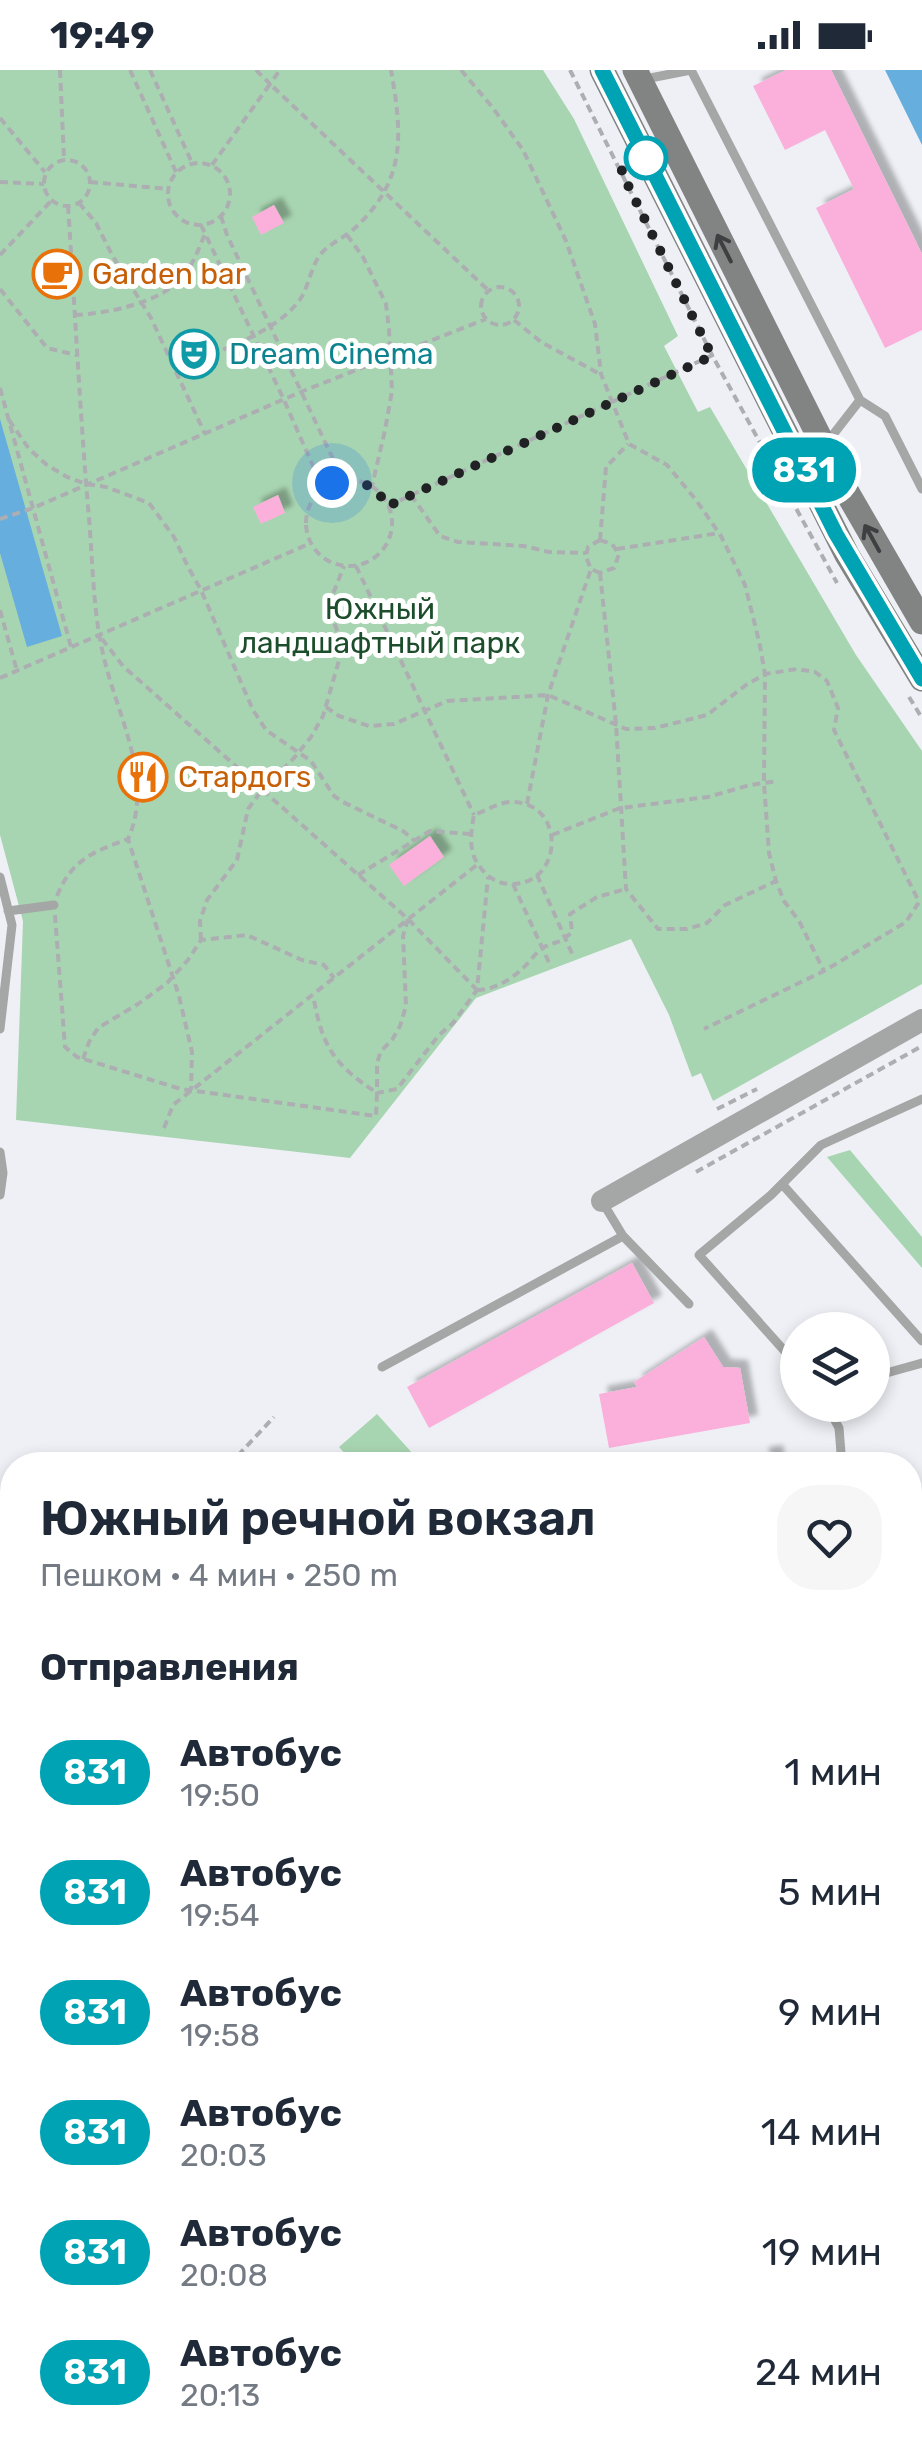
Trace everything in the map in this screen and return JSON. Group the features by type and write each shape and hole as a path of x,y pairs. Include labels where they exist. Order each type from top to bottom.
{"main road":[{"path":"602,70 912,682"},
{"path":"638,75 824,447 922,622"}],"street":[{"path":"602,1201 922,1020"}],"lane":[{"path":"638,75 691,70 860,400 885,416 922,489"},
{"path":"824,447 860,400"},
{"path":"0,877 12,925 0,1029"},
{"path":"8,911 54,904"},
{"path":"780,1346 699,1255 821,1145 922,1099"},
{"path":"0,1152 0,1195"},
{"path":"782,1184 922,1341"},
{"path":"602,1201 623,1236 689,1304"},
{"path":"382,1367 623,1236"},
{"path":"890,1372 922,1363"},
{"path":"836,1422 841,1452"}],"path":[{"path":"60,70 64,159"},
{"path":"130,70 176,172"},
{"path":"150,70 192,163"},
{"path":"256,70 489,291"},
{"path":"212,165 280,70"},
{"path":"175,369 254,336 287,314 302,297 320,255 347,235 386,193 394,173 398,132 391,70"},
{"path":"461,70 522,150 560,226 594,324 601,374 629,444 667,465 719,533 745,584 765,674 764,783 769,853 776,881 824,971"},
{"path":"570,70 840,588"},
{"path":"0,118 46,172"},
{"path":"64,159 83,165 90,182 85,198 68,206 52,200 44,184 46,172 64,159"},
{"path":"192,163 220,170 230,188 227,208 221,216 201,225 180,219 168,200 168,189 176,172 192,163"},
{"path":"0,182 44,184"},
{"path":"90,182 168,189"},
{"path":"0,255 52,200"},
{"path":"79,203 96,223 150,318 205,434"},
{"path":"68,206 99,635 123,715 139,790 136,820 128,839 172,975 192,1052 191,1090"},
{"path":"221,216 343,480"},
{"path":"201,225 323,488"},
{"path":"75,315 140,302 175,285 186,274 205,234"},
{"path":"347,235 386,304 389,329 392,391 372,486"},
{"path":"0,289 47,348 78,355"},
{"path":"507,289 517,296 519,309 514,320 497,325 486,319 482,302 489,291 507,289"},
{"path":"0,520 388,356 486,319"},
{"path":"514,320 541,342 601,374"},
{"path":"388,506 715,354"},
{"path":"0,388 71,647"},
{"path":"9,420 46,465 86,484 149,502 174,537 202,590 253,710 266,730 312,761 334,796 415,840"},
{"path":"600,540 606,466 629,444"},
{"path":"343,480 372,486 382,495 392,521 383,550 356,566 330,562 311,543 306,528 313,500 323,488 343,480"},
{"path":"411,495 440,536 458,542 586,552"},
{"path":"617,549 719,533"},
{"path":"600,540 617,549 617,564 600,573 586,562 586,552 600,540"},
{"path":"0,678 311,543"},
{"path":"83,1059 98,1028 167,984 188,960 200,940 200,921 207,900 237,860 248,809 311,736 326,707 340,657 333,594 344,566"},
{"path":"356,566 474,816 470,842 474,858 497,882 527,882 543,872 553,846 552,835 536,809 527,804 502,804 474,816"},
{"path":"527,804 548,695 591,568"},
{"path":"600,573 616,724 626,889 658,929 687,929 707,922 725,905 776,881"},
{"path":"0,610 17,670"},
{"path":"99,635 123,666 408,919 477,990 488,990 504,982 520,972 542,948 560,943 572,932 570,914 598,897 626,889"},
{"path":"326,707 369,726 394,724 448,701 548,695 626,728 656,728 707,715 765,674 796,669 815,672 827,681 838,708 834,730 919,902 906,922 824,971 704,1029"},
{"path":"912,682 922,718"},
{"path":"552,835 620,808 708,798 778,781"},
{"path":"358,875 430,831 472,834"},
{"path":"128,839 73,866 54,904 65,1047 77,1057 191,1090 376,1116 377,1063 400,1026 406,1006 402,936 408,919"},
{"path":"164,1128 173,1105 478,864"},
{"path":"313,995 320,1032 332,1054 358,1081 377,1093 398,1089 477,990 488,876"},
{"path":"538,876 574,958"},
{"path":"513,884 551,967"},
{"path":"200,940 247,935 302,960 324,965 334,978"},
{"path":"697,1172 922,1046"},
{"path":"241,1452 274,1417"}],"green space":[{"name":"Южный ландшафтный парк","path":"0,70 543,70 574,119 678,336 664,346 698,412 710,407 856,655 922,751 922,984 713,1101 701,1073 692,1077 669,1015 631,939 476,998 350,1158 16,1120 23,921 0,835"},
{"path":"850,1150 922,1237 922,1268 827,1157"},
{"path":"377,1414 411,1452 343,1452 339,1447"}],"water":[{"path":"885,70 922,70 922,145"},
{"path":"0,419 62,636 27,647 0,553"}],"building":[{"path":"786,70 831,70 922,254 922,330 885,348 816,208 854,189 825,130 785,150 753,86"},
{"path":"274,205 284,223 261,235 252,217"},
{"path":"278,495 285,513 261,524 253,507"},
{"path":"430,836 444,857 404,886 389,865"},
{"path":"632,1263 654,1303 429,1428 407,1387"},
{"path":"704,1337 723,1367 740,1368 750,1423 609,1448 599,1394 637,1387 634,1382"}],"bus line":[{"name":"831","path":"602,70 836,534 922,679"}],"place":[{"name":"Garden bar","path":"57,274"},
{"name":"Dream Cinema","path":"194,354"},
{"name":"Стардогs","path":"143,777"}],"route":[{"path":"332,483 358,481 372,486 388,506 712,356 621,171 646,158"}]}
